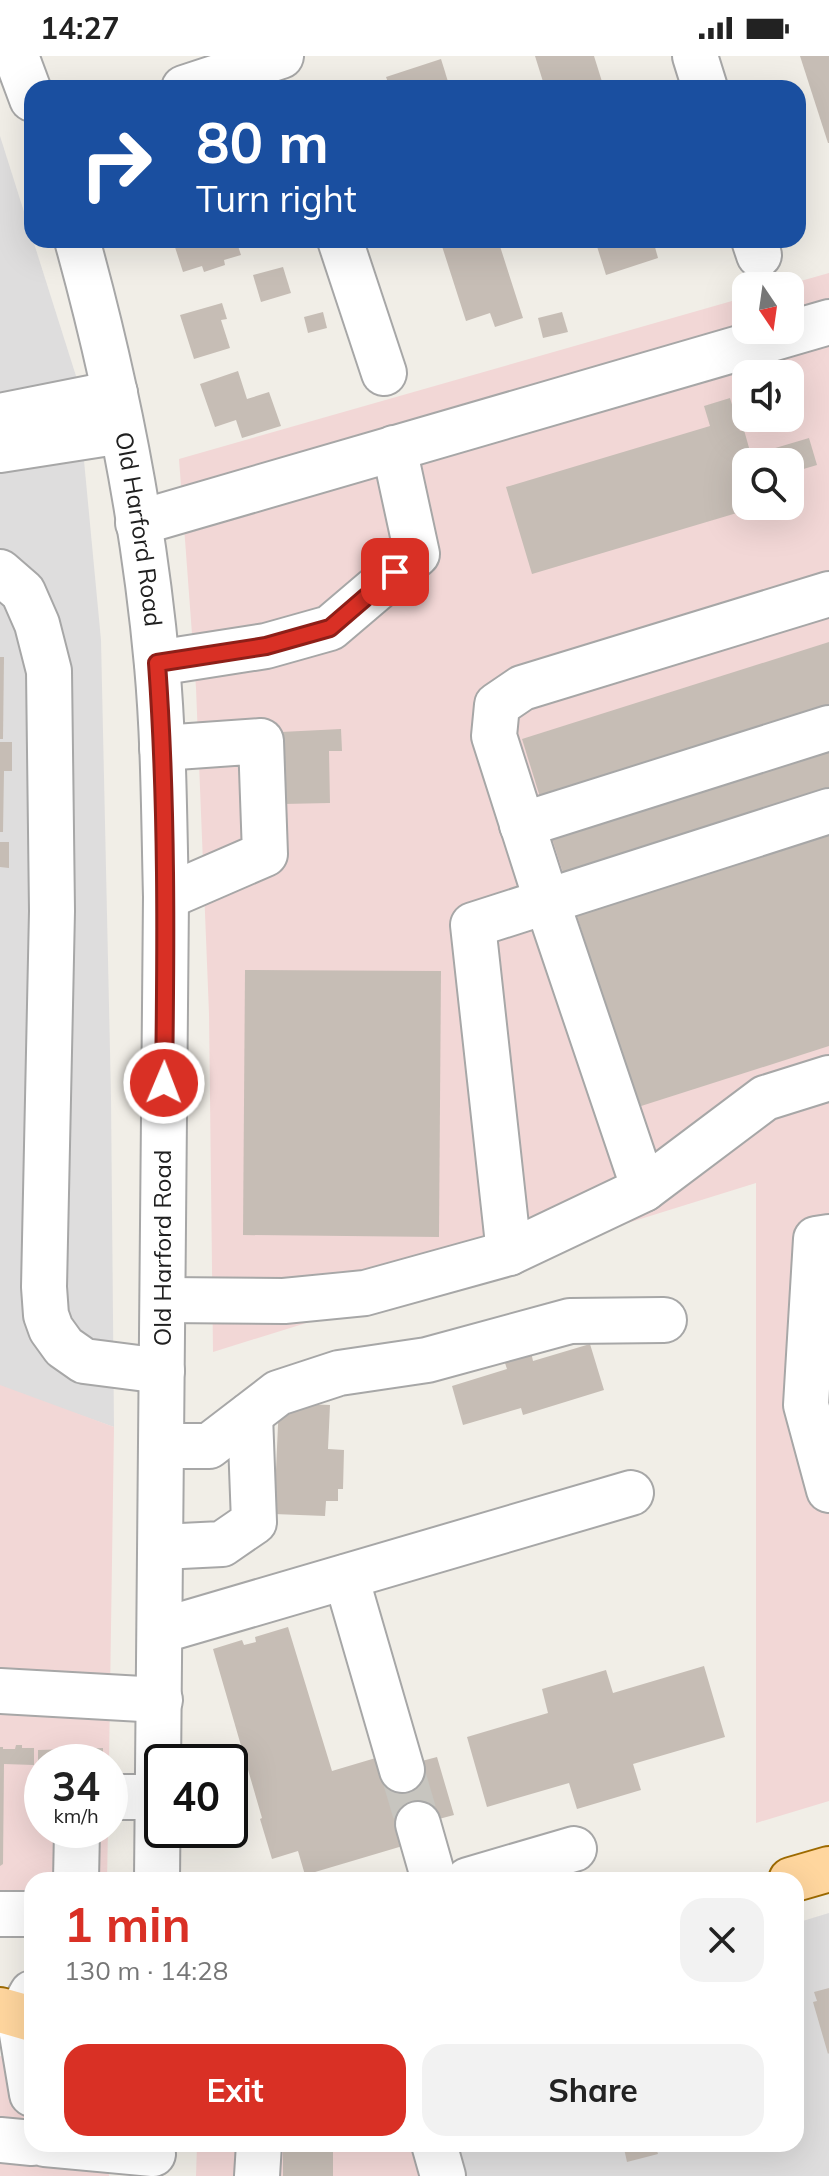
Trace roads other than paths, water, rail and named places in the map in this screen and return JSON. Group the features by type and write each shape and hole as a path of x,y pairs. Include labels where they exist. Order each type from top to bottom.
{"main road":[{"path":"804,1876 829,1869"}],"street":[{"path":"16,56 25,80"},
{"path":"208,80 280,56 288,80"},
{"path":"695,56 702,80"},
{"name":"Old Harford Road","path":"79,248 118,412 138,523 157,663 162,748 166,897 159,1744"},
{"path":"343,248 384,373"},
{"path":"138,523 829,322"},
{"path":"0,416 118,412"},
{"path":"0,450 118,412"},
{"path":"157,663 266,646 330,628 417,554 394,448"},
{"path":"0,572 23,592 37,624 49,671 52,911 44,1271 46,1315 51,1329 64,1347 84,1361 162,1371"},
{"path":"644,1189 494,736 497,705 522,688 829,594"},
{"path":"522,825 829,728"},
{"path":"162,748 261,741 265,854 166,897"},
{"path":"509,1253 473,925 829,811"},
{"path":"163,1300 284,1301 365,1293 509,1253 644,1189 765,1098 829,1078"},
{"path":"829,1237 816,1239 806,1405 829,1490"},
{"path":"162,1446 209,1446 278,1393 339,1373 427,1360 570,1321 664,1320"},
{"path":"161,1547 222,1544 254,1522 250,1415"},
{"path":"160,1631 631,1493"},
{"path":"346,1577 402,1770"},
{"path":"0,1691 160,1700"},
{"path":"418,1824 432,1872"},
{"path":"76,1872 77,1848"},
{"name":"Old Harford Road","path":"157,1848 157,1872"},
{"path":"495,1872 574,1849"},
{"path":"0,1914 24,1914"},
{"path":"21,2010 24,2033"},
{"path":"0,2140 24,2142"},
{"path":"44,2152 46,2176"},
{"path":"106,2152 153,2158"},
{"path":"257,2176 258,2152"},
{"path":"436,2152 443,2176"}],"tunnel":[{"path":"402,1770 418,1824"}]}
